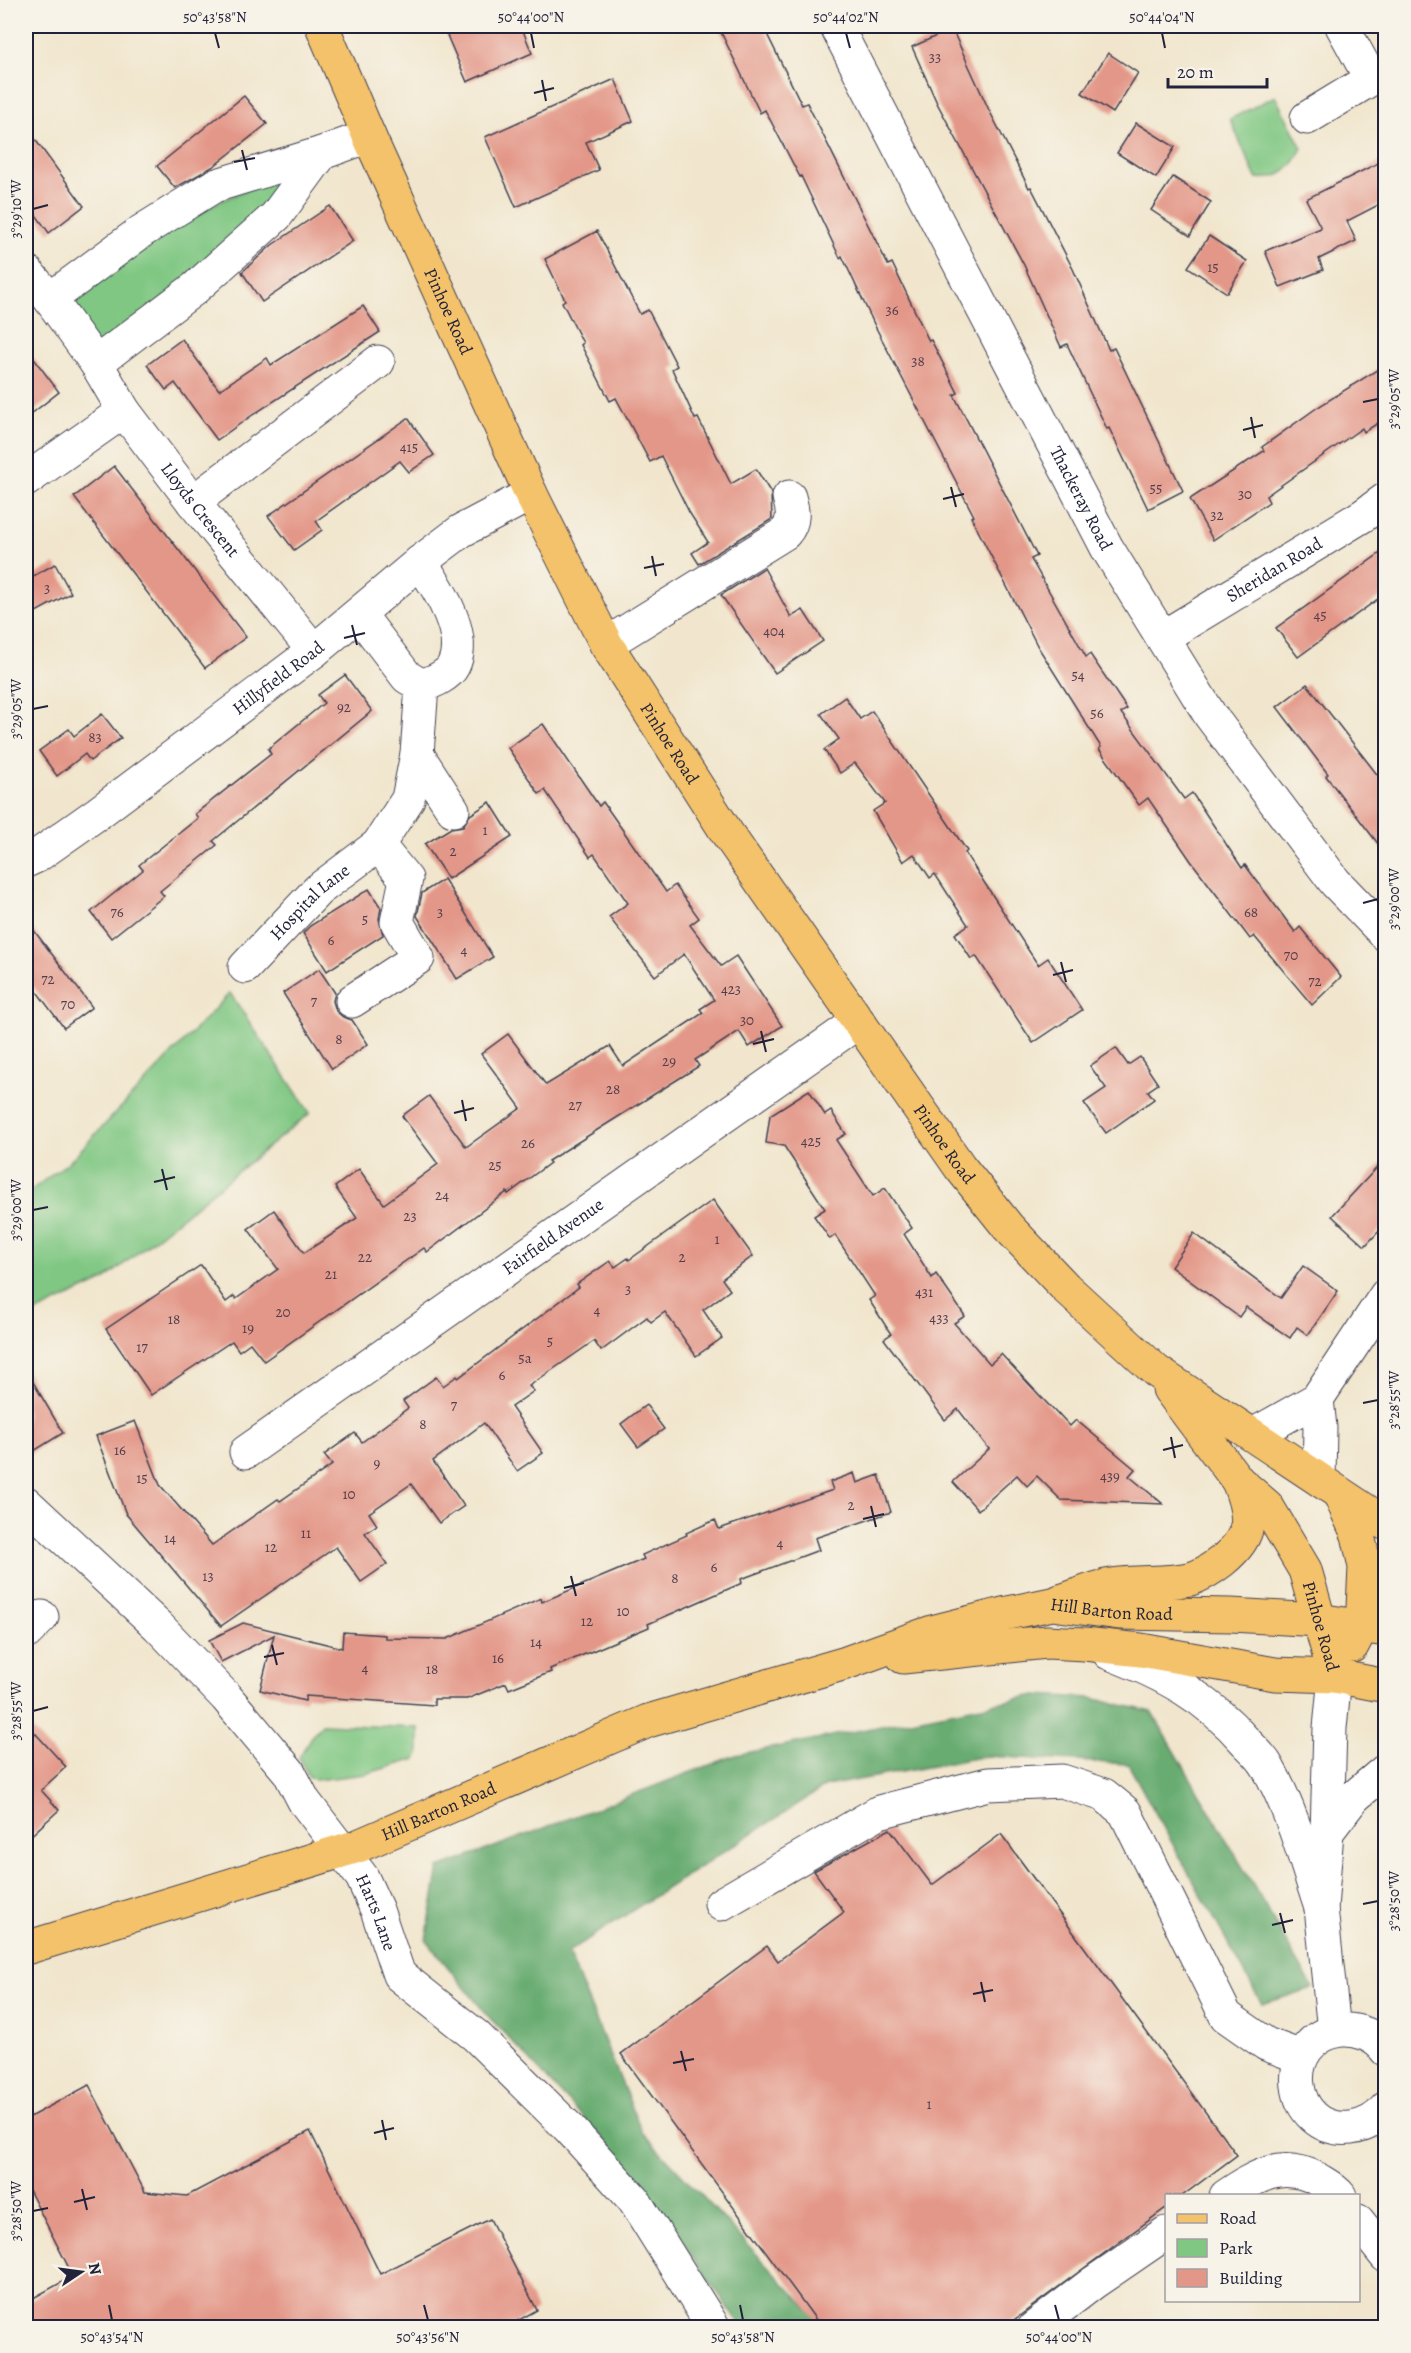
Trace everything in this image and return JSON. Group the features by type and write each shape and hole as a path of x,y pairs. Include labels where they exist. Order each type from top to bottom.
{"main road":[{"name":"Pinhoe Road","path":"322,26 369,136 531,494 606,644 727,833 960,1167 1008,1227 1066,1288 1156,1371 1386,1524"},
{"name":"Pinhoe Road","path":"1156,1371 1238,1481 1267,1506 1305,1570 1335,1676"},
{"name":"Pinhoe Road","path":"1052,1604 1110,1585 1192,1578 1212,1568 1238,1548 1246,1532 1249,1518 1247,1504 1238,1481"},
{"name":"Pinhoe Road","path":"1329,1486 1358,1535 1374,1628 1335,1676"},
{"name":"Hill Barton Road","path":"26,1948 343,1851 399,1830 648,1721 846,1663 932,1632 1004,1614 1052,1604 1119,1613 1232,1615 1318,1620 1374,1628"},
{"name":"Hill Barton Road","path":"846,1663 1047,1642 1141,1650 1275,1674 1335,1676 1386,1686"}],"street":[{"name":"Thackeray Road","path":"836,26 1101,538 1210,715 1335,882 1386,935"},
{"path":"1307,117 1378,75 1342,26"},
{"path":"50,299 142,231 214,186 369,136"},
{"path":"96,363 194,290 276,216 322,153"},
{"name":"Lloyds Crescent","path":"26,271 50,299 96,363 124,411 193,502 314,651"},
{"path":"193,502 378,362"},
{"path":"26,480 124,411"},
{"name":"Hillyfield Road","path":"26,861 37,856 98,813 314,651 420,562 461,531 531,494"},
{"path":"606,644 785,533 791,527 793,514 789,497"},
{"name":"Sheridan Road","path":"1162,637 1386,499"},
{"path":"358,614 407,677 422,686 437,680 453,667 458,648 457,630 436,584 420,562"},
{"name":"Hospital Lane","path":"245,968 318,890 378,844 408,799 417,754 422,686"},
{"path":"417,754 453,810"},
{"path":"352,1001 418,958 397,922 406,879 378,844"},
{"name":"Fairfield Avenue","path":"246,1452 858,1022"},
{"path":"1253,1435 1317,1399 1386,1295"},
{"path":"1317,1399 1329,1486"},
{"name":"Harts Lane","path":"26,1503 158,1626 226,1697 289,1772 304,1801 362,1877 377,1910 399,1975 476,2036 569,2128 634,2200 714,2328"},
{"path":"1084,1644 1151,1669 1194,1695 1234,1727 1267,1764 1294,1826 1321,1908"},
{"path":"1334,2031 1321,1908 1327,1832 1330,1728 1335,1676"},
{"path":"1327,1832 1354,1797 1386,1770"},
{"path":"721,1904 879,1812 988,1784 1062,1781 1104,1795 1125,1812 1226,2016 1266,2044 1301,2057"},
{"path":"1382,2120 1359,2127 1343,2128 1328,2125 1314,2116 1304,2104 1297,2089 1297,2073 1301,2057 1310,2045 1321,2036 1334,2031 1361,2032 1385,2048"},
{"path":"1229,2194 1258,2177 1280,2170 1301,2171 1338,2194"},
{"path":"1360,2222 1386,2256"},
{"path":"1034,2328 1093,2283 1165,2235"}],"green space":[{"path":"1275,96 1302,148 1285,172 1272,177 1256,178 1230,119"},
{"path":"309,162 268,215 99,351 59,298 144,235"},
{"path":"230,993 310,1113 104,1280 26,1317 26,1194 70,1161"},
{"path":"1036,1695 1091,1698 1152,1712 1313,1988 1262,2004 1128,1764 986,1756 826,1786 568,1952 642,2132 825,2327 742,2327 622,2159 487,2015 426,1940 439,1868 736,1755"},
{"path":"322,1724 419,1728 419,1753 416,1759 365,1774 316,1780 309,1777 299,1758 310,1738"}],"building":[{"path":"443,26 521,26 532,53 467,82"},
{"path":"718,26 763,26 802,105 807,103 888,265 892,263 929,341 931,340 958,393 954,395 1037,556 1031,559 1086,657 1090,654 1127,709 1121,713 1184,799 1192,793 1242,868 1245,865 1295,932 1300,927 1341,977 1312,1005 1254,936 1250,939 1191,861 1148,798 1139,805 1099,749 1101,747 1038,647 971,517 974,516 875,326 842,256 840,258 801,176 765,110 760,113"},
{"path":"952,29 989,110 1073,269 1109,350 1114,348 1183,491 1148,509 1067,344 1061,347 1024,265 937,103 912,47"},
{"path":"1108,53 1138,73 1113,113 1082,93"},
{"path":"615,79 633,121 586,142 599,170 516,207 485,137"},
{"path":"244,96 267,124 214,166 175,188 157,166"},
{"path":"1136,123 1175,147 1156,178 1117,153"},
{"path":"26,127 84,206 49,233 26,201"},
{"path":"1386,159 1386,201 1347,221 1356,241 1319,259 1323,270 1280,287 1265,251 1321,228 1306,199"},
{"path":"1173,177 1211,202 1190,236 1151,210"},
{"path":"330,206 353,241 262,302 242,272 272,245"},
{"path":"597,231 640,314 648,310 677,366 672,369 695,419 698,418 731,484 756,469 771,493 772,519 699,564 692,553 708,542 689,512 661,456 650,462 616,398 610,401 581,345 583,343 562,302 565,300 545,259"},
{"path":"1209,236 1247,261 1227,293 1188,267"},
{"path":"363,306 380,332 217,440 175,383 166,390 147,365 182,339 219,390 267,358 271,365"},
{"path":"26,348 59,392 26,418"},
{"path":"1386,364 1386,418 1364,432 1362,428 1266,496 1269,502 1213,540 1190,499 1264,451 1262,447 1318,407"},
{"path":"408,418 434,455 409,472 400,461 316,521 322,530 294,550 268,516"},
{"path":"114,466 246,637 205,668 74,497"},
{"path":"1386,549 1386,593 1298,657 1276,628"},
{"path":"55,564 71,593 36,612 26,593 26,580"},
{"path":"764,568 791,617 803,610 823,641 775,673 721,595"},
{"path":"345,675 372,711 213,841 217,845 160,891 164,896 111,938 91,912 143,870 139,865 198,818 195,814 271,754 268,749 324,703 318,695"},
{"path":"1307,684 1386,786 1386,854 1277,707"},
{"path":"845,697 860,719 872,711 967,851 965,853 1038,965 1048,958 1082,1010 1033,1043 976,956 971,959 955,934 968,925 935,874 930,878 914,854 903,862 873,811 885,803 855,763 840,773 824,750 839,739 821,714"},
{"path":"102,714 121,738 90,761 85,754 57,776 39,751 69,729 74,736"},
{"path":"543,724 599,806 603,802 666,892 675,885 699,918 690,925 721,966 736,956 782,1026 749,1047 739,1031 695,1060 699,1066 548,1161 550,1163 427,1252 424,1248 264,1361 250,1343 239,1351 232,1341 151,1395 106,1329 201,1265 226,1302 234,1296 236,1299 278,1269 248,1229 274,1210 304,1253 357,1218 335,1187 359,1169 384,1204 438,1164 402,1116 429,1096 466,1147 521,1108 481,1054 508,1034 546,1085 610,1046 623,1066 703,1013 700,1009 714,1000 684,954 655,976 609,917 628,903 594,854 590,857 545,790 539,794 508,748"},
{"path":"490,802 512,837 448,879 425,844 451,828 463,826 470,815"},
{"path":"444,879 493,957 457,979 417,916 422,893"},
{"path":"369,889 381,908 379,919 383,935 327,971 303,933 310,926"},
{"path":"26,920 92,1007 64,1028 26,977"},
{"path":"319,969 335,993 333,1001 336,1011 352,1020 368,1044 332,1069 283,993"},
{"path":"1116,1048 1128,1065 1140,1057 1158,1084 1148,1091 1154,1099 1106,1133 1084,1103 1106,1088 1090,1066"},
{"path":"809,1090 825,1115 831,1111 846,1134 836,1140 873,1196 885,1188 912,1228 904,1234 932,1278 936,1274 965,1316 954,1323 990,1364 1001,1354 1070,1426 1076,1420 1135,1469 1129,1476 1163,1504 1061,1500 1037,1476 1027,1486 1017,1475 978,1510 953,1482 989,1449 958,1409 945,1420 884,1339 891,1334 869,1300 875,1296 835,1235 830,1239 814,1216 825,1209 784,1146 766,1143 770,1115"},
{"path":"1386,1158 1386,1224 1365,1246 1332,1216"},
{"path":"713,1200 753,1256 722,1279 730,1290 703,1310 722,1338 696,1356 665,1312 651,1322 647,1317 601,1351 594,1341 529,1386 534,1391 511,1407 543,1453 517,1471 484,1423 433,1461 464,1506 439,1523 411,1484 369,1513 377,1525 365,1533 387,1564 361,1582 336,1547 221,1626 126,1514 96,1436 135,1421 160,1485 212,1545 332,1465 324,1455 355,1433 362,1442 408,1408 403,1401 436,1377 443,1386 457,1376 458,1378 579,1287 577,1284 610,1261 615,1267 628,1258 629,1260"},
{"path":"1194,1233 1281,1298 1303,1266 1338,1291 1308,1335 1297,1327 1290,1338 1246,1307 1239,1317 1171,1267"},
{"path":"26,1370 63,1433 26,1456"},
{"path":"646,1405 664,1429 638,1447 621,1424"},
{"path":"854,1473 857,1483 879,1475 891,1512 815,1538 819,1550 741,1579 742,1583 648,1624 649,1627 550,1669 551,1672 509,1689 506,1683 467,1699 434,1699 434,1705 306,1696 305,1701 260,1690 274,1635 221,1662 209,1640 243,1623 342,1648 343,1632 385,1635 385,1638 447,1639 541,1598 542,1602 644,1559 642,1555 715,1520 719,1529 833,1490 830,1482"},
{"path":"26,1723 66,1767 41,1790 59,1810 26,1840"},
{"path":"890,1829 932,1885 1001,1834 1237,2155 1185,2194 1165,2194 1165,2208 1003,2328 822,2328 621,2054 767,1946 778,1961 844,1912 814,1871"},
{"path":"89,2085 145,2192 187,2196 310,2131 380,2274 490,2219 537,2310 505,2328 26,2328 26,2302 73,2276 26,2184 26,2119"}]}
